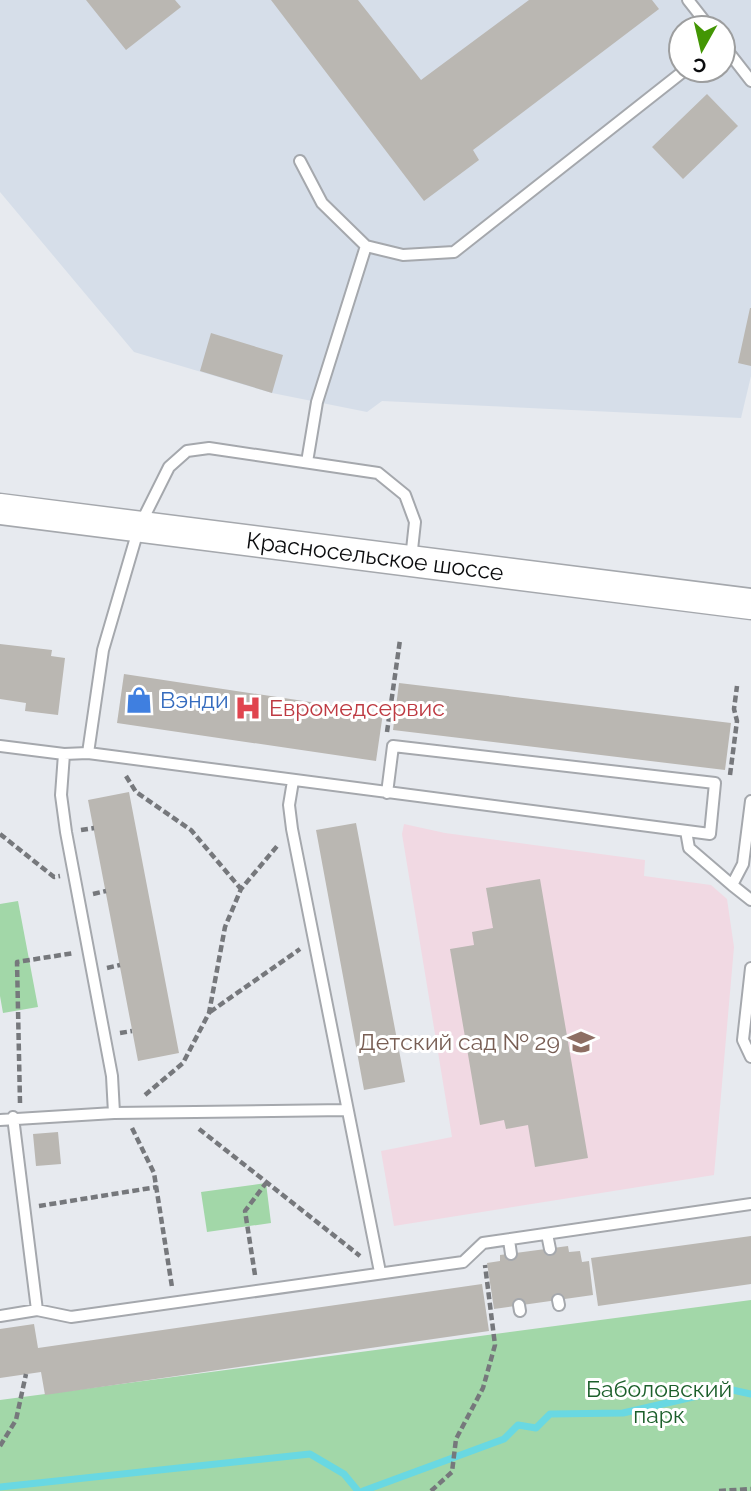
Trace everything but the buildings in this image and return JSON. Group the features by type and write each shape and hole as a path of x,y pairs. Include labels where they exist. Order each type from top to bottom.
{"main road":[{"name":"Красносельское шоссе","path":"0,509 751,604"}],"lane":[{"path":"688,0 699,14"},
{"path":"737,63 751,81"},
{"path":"300,161 323,203 366,246 403,255 454,252 667,84"},
{"path":"307,462 317,402 366,246"},
{"path":"88,753 103,650 139,527 169,467 187,452 209,448 378,473 405,495 415,522 411,559"},
{"path":"0,746 64,754 113,756 293,781 387,793 686,831 709,834 715,783 393,746 387,793"},
{"path":"64,754 61,795 66,832 119,1113"},
{"path":"293,781 289,805 292,828 380,1272"},
{"path":"732,885 743,864 751,801"},
{"path":"686,831 689,848 751,900"},
{"path":"751,968 743,1040 751,1057"},
{"path":"0,1119 17,1115 346,1110"},
{"path":"17,1115 37,1310"},
{"path":"0,1316 37,1310 71,1317 463,1262 483,1243 751,1204"},
{"path":"547,1234 550,1249"},
{"path":"509,1240 511,1254"},
{"path":"17,1313 19,1326"}],"path":[{"path":"393,746 387,734 400,640"},
{"path":"715,783 730,776 737,721 734,709 737,686"},
{"path":"113,756 136,792 191,830 242,889"},
{"path":"119,1113 183,1063 209,1013 225,927 242,889 292,828"},
{"path":"0,834 47,871"},
{"path":"209,1013 314,939"},
{"path":"17,1115 17,962 78,952"},
{"path":"195,1126 362,1257"},
{"path":"132,1129 155,1173 173,1297"},
{"path":"256,1284 245,1211 266,1182"},
{"path":"29,1208 157,1187"},
{"path":"431,1491 452,1472 456,1439 483,1388 495,1345 483,1243"},
{"path":"0,1447 16,1420 26,1374"},
{"path":"719,1491 751,1489"}],"shaded area":[{"path":"0,0 751,0 751,376 741,418 382,401 367,412 272,393 134,352 0,192"},
{"name":"Детский сад № 29","path":"404,824 445,833 645,860 644,876 711,885 727,899 734,947 714,1175 394,1226 381,1151 452,1137 402,834"}],"green space":[{"path":"18,901 38,1007 3,1013 0,996 0,904"},
{"path":"266,1183 271,1223 207,1232 201,1192"},
{"name":"Баболовский парк","path":"751,1300 751,1491 0,1491 0,1400"}],"waterway":[{"path":"363,1491 504,1439 518,1425 536,1428 550,1414 623,1413 728,1389 751,1394"},
{"path":"0,1487 310,1454 344,1474 358,1491"}],"place":[{"name":"Вэнди","path":"139,700"},
{"name":"Евромедсервис","path":"248,708"},
{"name":"Детский сад № 29","path":"581,1042"}]}
